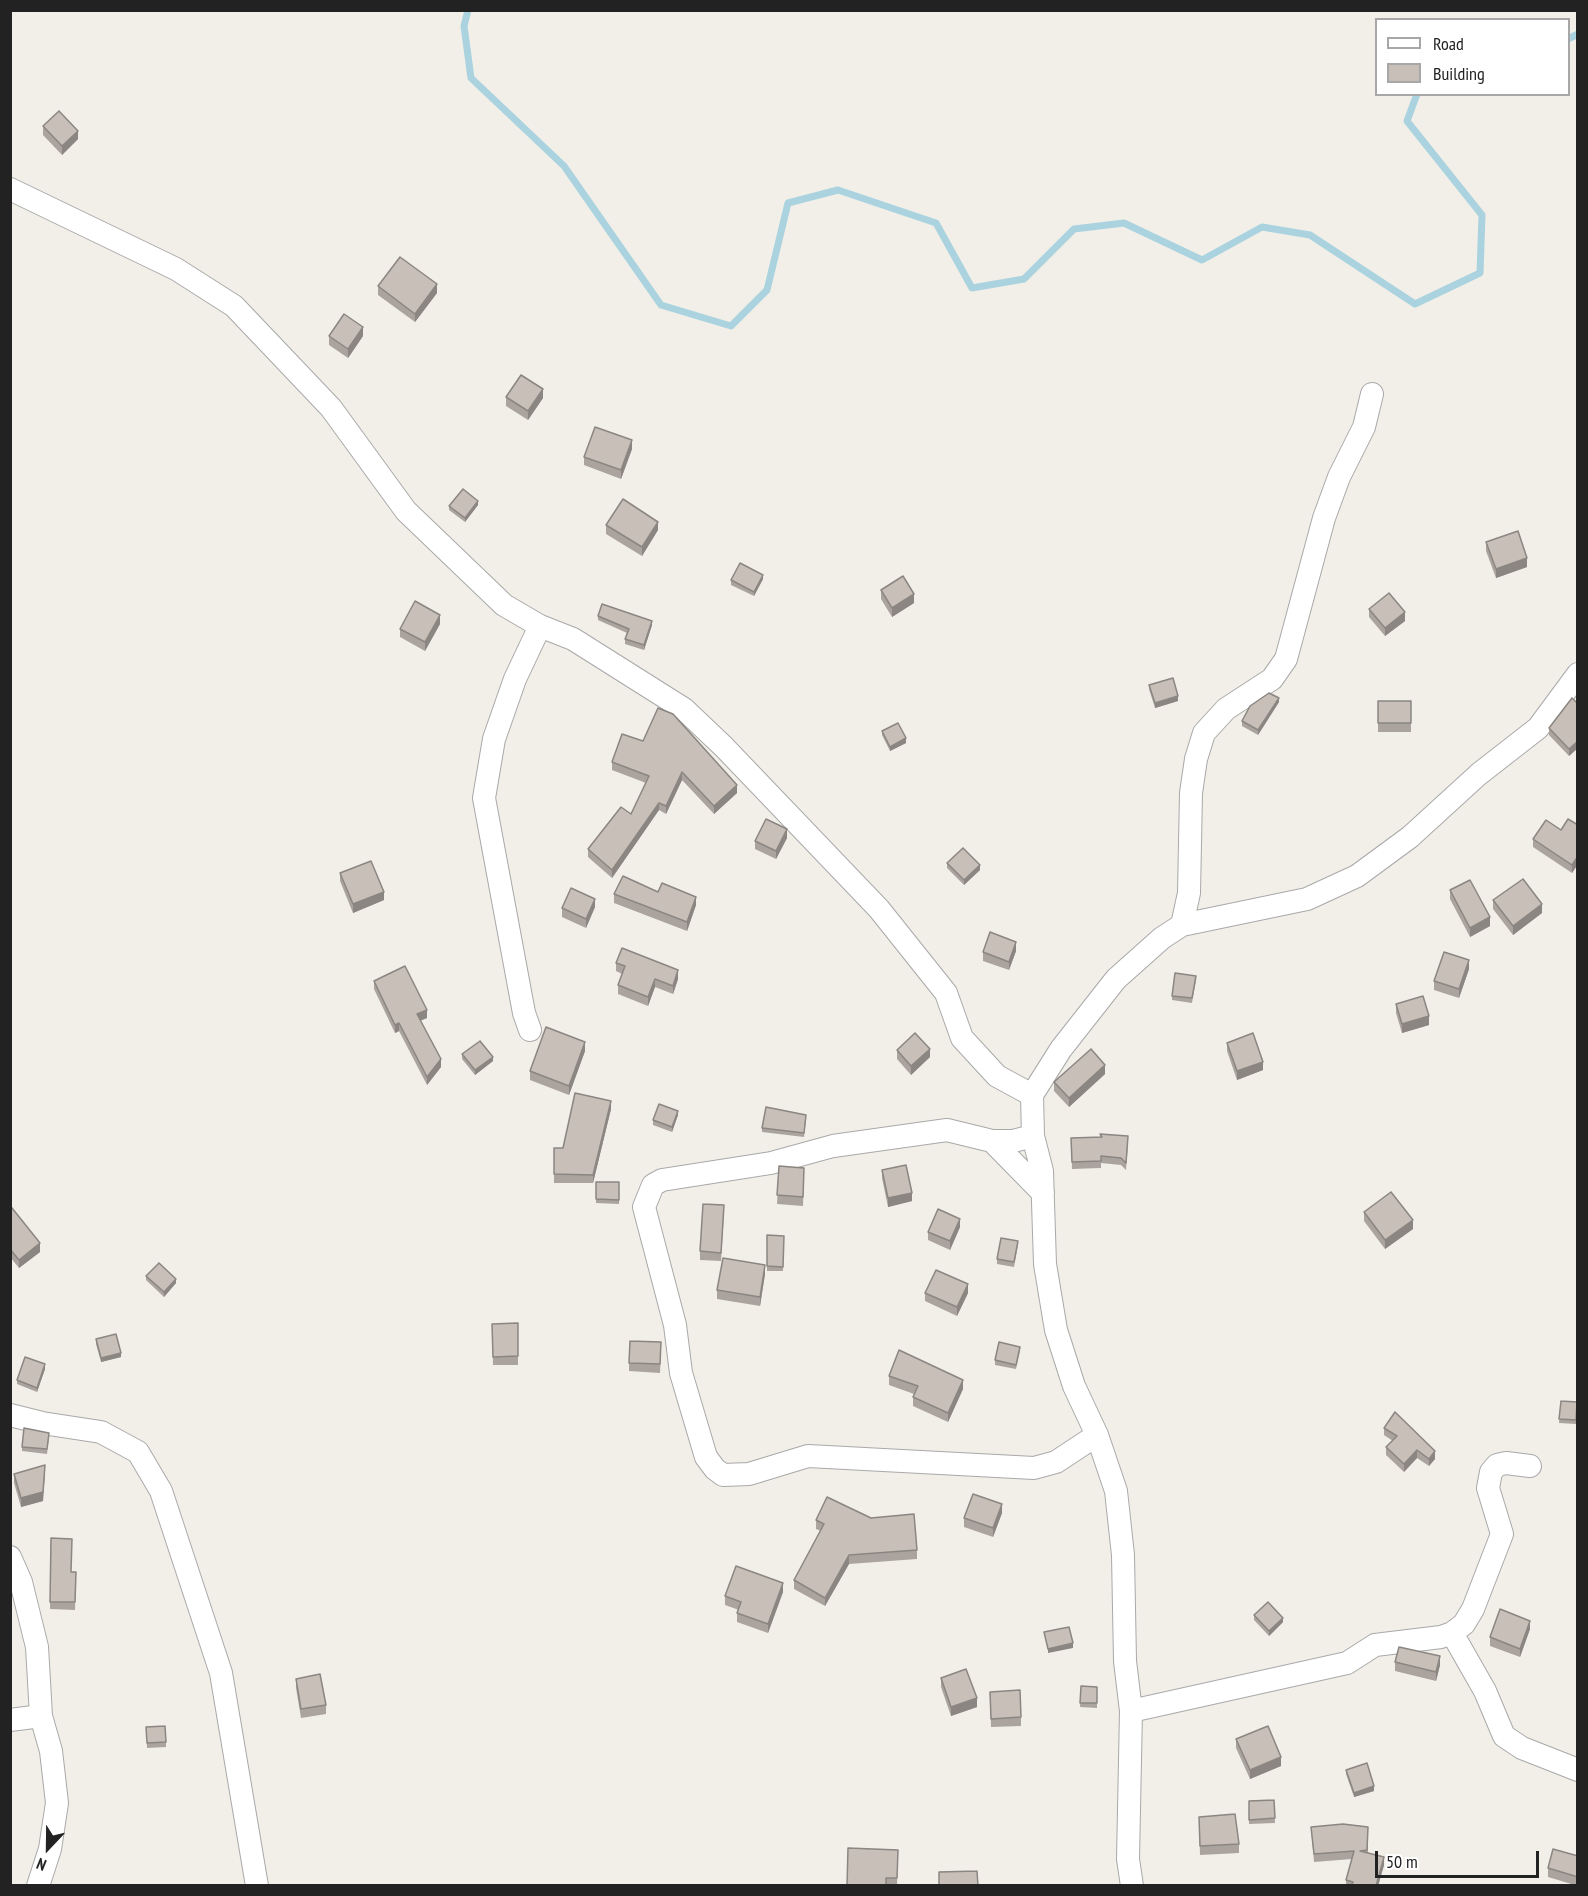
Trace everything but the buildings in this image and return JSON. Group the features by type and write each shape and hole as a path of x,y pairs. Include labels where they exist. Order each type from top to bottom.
{"street":[{"path":"10,189 176,269 234,306 331,408 406,511 504,604 540,626 573,639 684,709 879,909 946,993 962,1038 997,1076 1032,1095"},
{"path":"1182,925 1189,893 1191,793 1196,759 1204,733 1226,709 1272,679 1286,659 1324,518 1339,477 1364,427 1371,394"},
{"path":"530,1030 524,1013 483,798 494,739 515,679 540,626"},
{"path":"1132,1886 1128,1859 1131,1711 1125,1661 1123,1555 1116,1491 1097,1435 1074,1386 1056,1330 1046,1264 1042,1171 1033,1136 1032,1095 1061,1049 1116,979 1162,938 1182,925 1307,899 1357,876 1410,837 1479,774 1538,728 1578,674"},
{"path":"1033,1136 1013,1141 992,1141 947,1130 833,1146 771,1163 662,1180 653,1185 644,1207 675,1325 681,1373 706,1457 723,1475 749,1474 808,1456 1034,1468 1056,1462 1097,1435"},
{"path":"992,1141 1043,1193"},
{"path":"10,1415 42,1423 101,1432 138,1452 160,1491 221,1673 257,1886"},
{"path":"1131,1711 1347,1663 1375,1645 1441,1637 1452,1633 1464,1624 1473,1609 1502,1534 1488,1488 1491,1472 1497,1466 1506,1463 1530,1466"},
{"path":"10,1557 21,1582 37,1647 41,1716 51,1751 57,1803 50,1849 38,1886"},
{"path":"1452,1633 1485,1691 1504,1736 1522,1748 1578,1770"},
{"path":"10,1720 41,1716"}],"waterway":[{"path":"468,10 464,26 471,78 564,166 661,305 731,326 767,290 788,203 838,190 936,223 972,288 1024,279 1074,229 1124,223 1202,260 1262,227 1310,235 1415,304 1480,273 1482,215 1407,121 1416,96"},
{"path":"1570,38 1578,34"}]}
